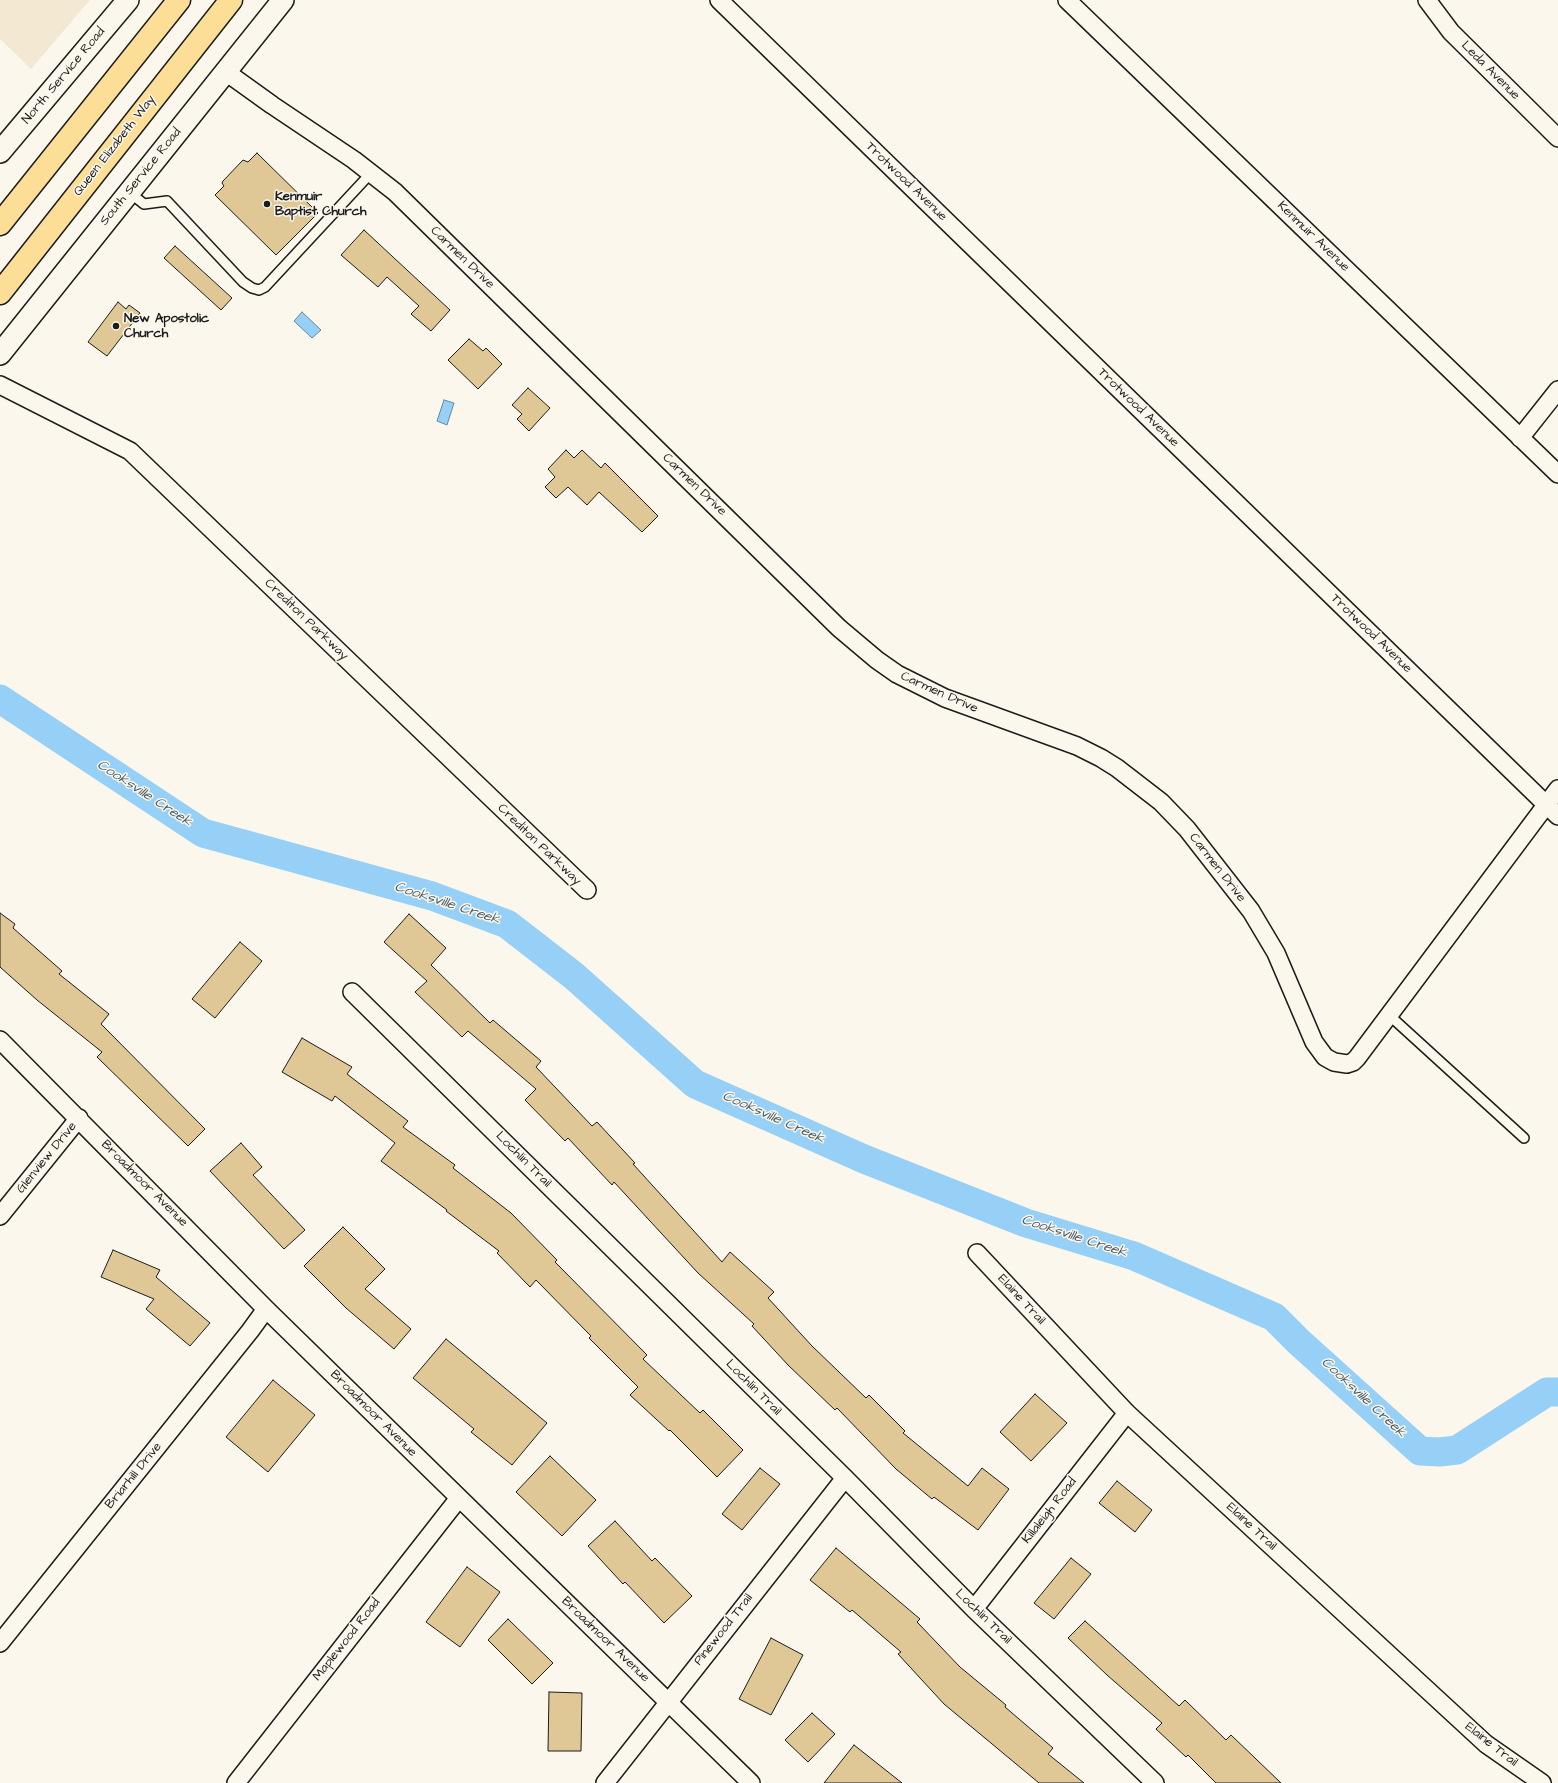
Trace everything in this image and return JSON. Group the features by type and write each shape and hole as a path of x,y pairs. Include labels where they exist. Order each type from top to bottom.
{"highway":[{"path":"0,224 179,0"},
{"name":"Queen Elizabeth Way","path":"0,293 231,0"}],"street":[{"name":"North Service Road","path":"0,152 128,0"},
{"name":"South Service Road","path":"0,354 283,0"},
{"name":"Trotwood Avenue","path":"719,0 1552,810"},
{"name":"Kenmuir Avenue","path":"1067,0 1558,474"},
{"name":"Leda Avenue","path":"1426,0 1451,32 1558,138"},
{"name":"Carmen Drive","path":"226,72 354,160 395,192 839,628 872,656 897,674 945,698 1077,746 1101,758 1117,768 1161,802 1186,829 1251,911 1276,953 1314,1042 1325,1057 1334,1062 1341,1064 1353,1062 1552,810 1558,789"},
{"name":"Crediton Parkway","path":"0,385 130,451 587,890"},
{"path":"1520,438 1558,390"},
{"name":"Lochlin Trail","path":"352,992 845,1478 974,1609 1155,1783"},
{"name":"Broadmoor Avenue","path":"0,1040 79,1118 266,1309 751,1783"},
{"name":"Glenview Drive","path":"0,1216 79,1118"},
{"name":"Elaine Trail","path":"977,1253 1127,1413 1486,1744 1542,1783"},
{"name":"Briarhill Drive","path":"0,1643 266,1309"},
{"name":"Killaleigh Road","path":"974,1609 1127,1413"},
{"name":"Pinewood Trail","path":"605,1783 845,1478"},
{"name":"Maplewood Road","path":"236,1783 459,1498"}],"lane":[{"path":"129,192 144,204 167,202 243,282 252,288 260,290 265,287 371,173"},
{"path":"1389,1015 1524,1138"}],"shaded area":[{"path":"0,0 90,0 31,69 0,39"}],"water":[{"path":"302,312 321,330 312,338 294,321"},
{"path":"444,400 454,403 447,425 437,421"}],"building":[{"name":"Kenmuir Baptist Church","path":"257,153 318,213 276,255 215,195 224,186 222,183 223,181 243,160 248,162"},
{"path":"364,230 450,310 431,331 411,314 419,306 387,277 378,287 341,255"},
{"path":"175,246 232,298 221,310 164,258"},
{"name":"New Apostolic Church","path":"118,302 126,309 129,305 140,313 107,356 88,342"},
{"path":"469,339 483,351 486,348 502,364 478,389 448,360"},
{"path":"528,388 550,408 529,431 517,419 522,414 512,405"},
{"path":"566,450 574,458 582,450 601,468 605,463 658,516 642,532 599,492 587,505 568,487 556,498 545,487 555,477 548,469"},
{"path":"0,913 15,924 13,928 62,971 59,974 109,1014 101,1024 205,1129 188,1146 97,1057 102,1052 37,1000 0,967"},
{"path":"409,914 446,948 431,965 490,1023 493,1020 541,1061 536,1067 592,1126 597,1122 722,1262 730,1252 774,1292 768,1298 812,1346 866,1398 869,1395 905,1431 903,1433 968,1486 982,1468 1009,1489 978,1530 934,1497 932,1499 896,1469 837,1408 835,1410 788,1365 752,1326 754,1324 698,1273 614,1182 612,1185 568,1138 565,1141 525,1100 536,1089 468,1031 462,1037 415,992 427,981 384,942"},
{"path":"240,942 262,961 215,1018 192,999"},
{"path":"302,1038 352,1067 347,1074 408,1121 403,1127 455,1165 453,1168 511,1213 557,1260 555,1262 647,1355 643,1359 700,1413 703,1410 743,1450 717,1477 670,1430 669,1431 630,1395 638,1387 589,1338 591,1336 536,1280 530,1287 497,1253 499,1251 381,1161 395,1143 335,1096 332,1101 282,1072"},
{"path":"241,1143 262,1167 253,1175 305,1230 284,1249 210,1171"},
{"path":"343,1227 385,1269 365,1289 411,1329 394,1349 346,1308 304,1266"},
{"path":"113,1250 160,1270 156,1277 210,1323 190,1346 146,1309 154,1299 101,1277"},
{"path":"446,1339 547,1423 512,1465 471,1432 474,1429 413,1378"},
{"path":"273,1380 315,1415 268,1472 226,1437"},
{"path":"1035,1394 1067,1423 1031,1461 1000,1432"},
{"path":"550,1456 596,1500 562,1536 516,1492"},
{"path":"760,1468 780,1484 742,1530 722,1514"},
{"path":"1117,1481 1152,1510 1135,1532 1099,1503"},
{"path":"615,1521 652,1561 655,1558 692,1596 664,1623 625,1582 623,1584 588,1546"},
{"path":"836,1548 920,1619 917,1622 960,1667 1006,1705 1005,1707 1053,1748 1048,1754 1084,1783 1039,1783 944,1704 898,1654 901,1652 852,1610 850,1612 810,1580"},
{"path":"1071,1558 1091,1574 1054,1619 1034,1603"},
{"path":"467,1567 500,1592 460,1647 426,1622"},
{"path":"508,1619 553,1663 532,1684 488,1640"},
{"path":"1085,1621 1179,1706 1185,1700 1226,1740 1231,1735 1281,1783 1216,1783 1188,1755 1186,1757 1156,1729 1162,1723 1107,1675 1068,1638"},
{"path":"771,1638 803,1655 771,1715 739,1699"},
{"path":"549,1692 582,1693 581,1751 548,1751"},
{"path":"812,1713 835,1734 808,1762 785,1740"},
{"path":"854,1745 902,1783 824,1783"}],"waterway":[{"name":"Cooksville Creek","path":"0,699 203,833 432,896 507,924 574,976 695,1084 864,1159 1026,1223 1134,1256 1274,1317 1299,1342 1420,1451 1439,1452 1457,1450 1547,1392 1558,1392"}],"place":[{"name":"Kenmuir Baptist Church","path":"267,204"},
{"name":"New Apostolic Church","path":"116,326"}]}
